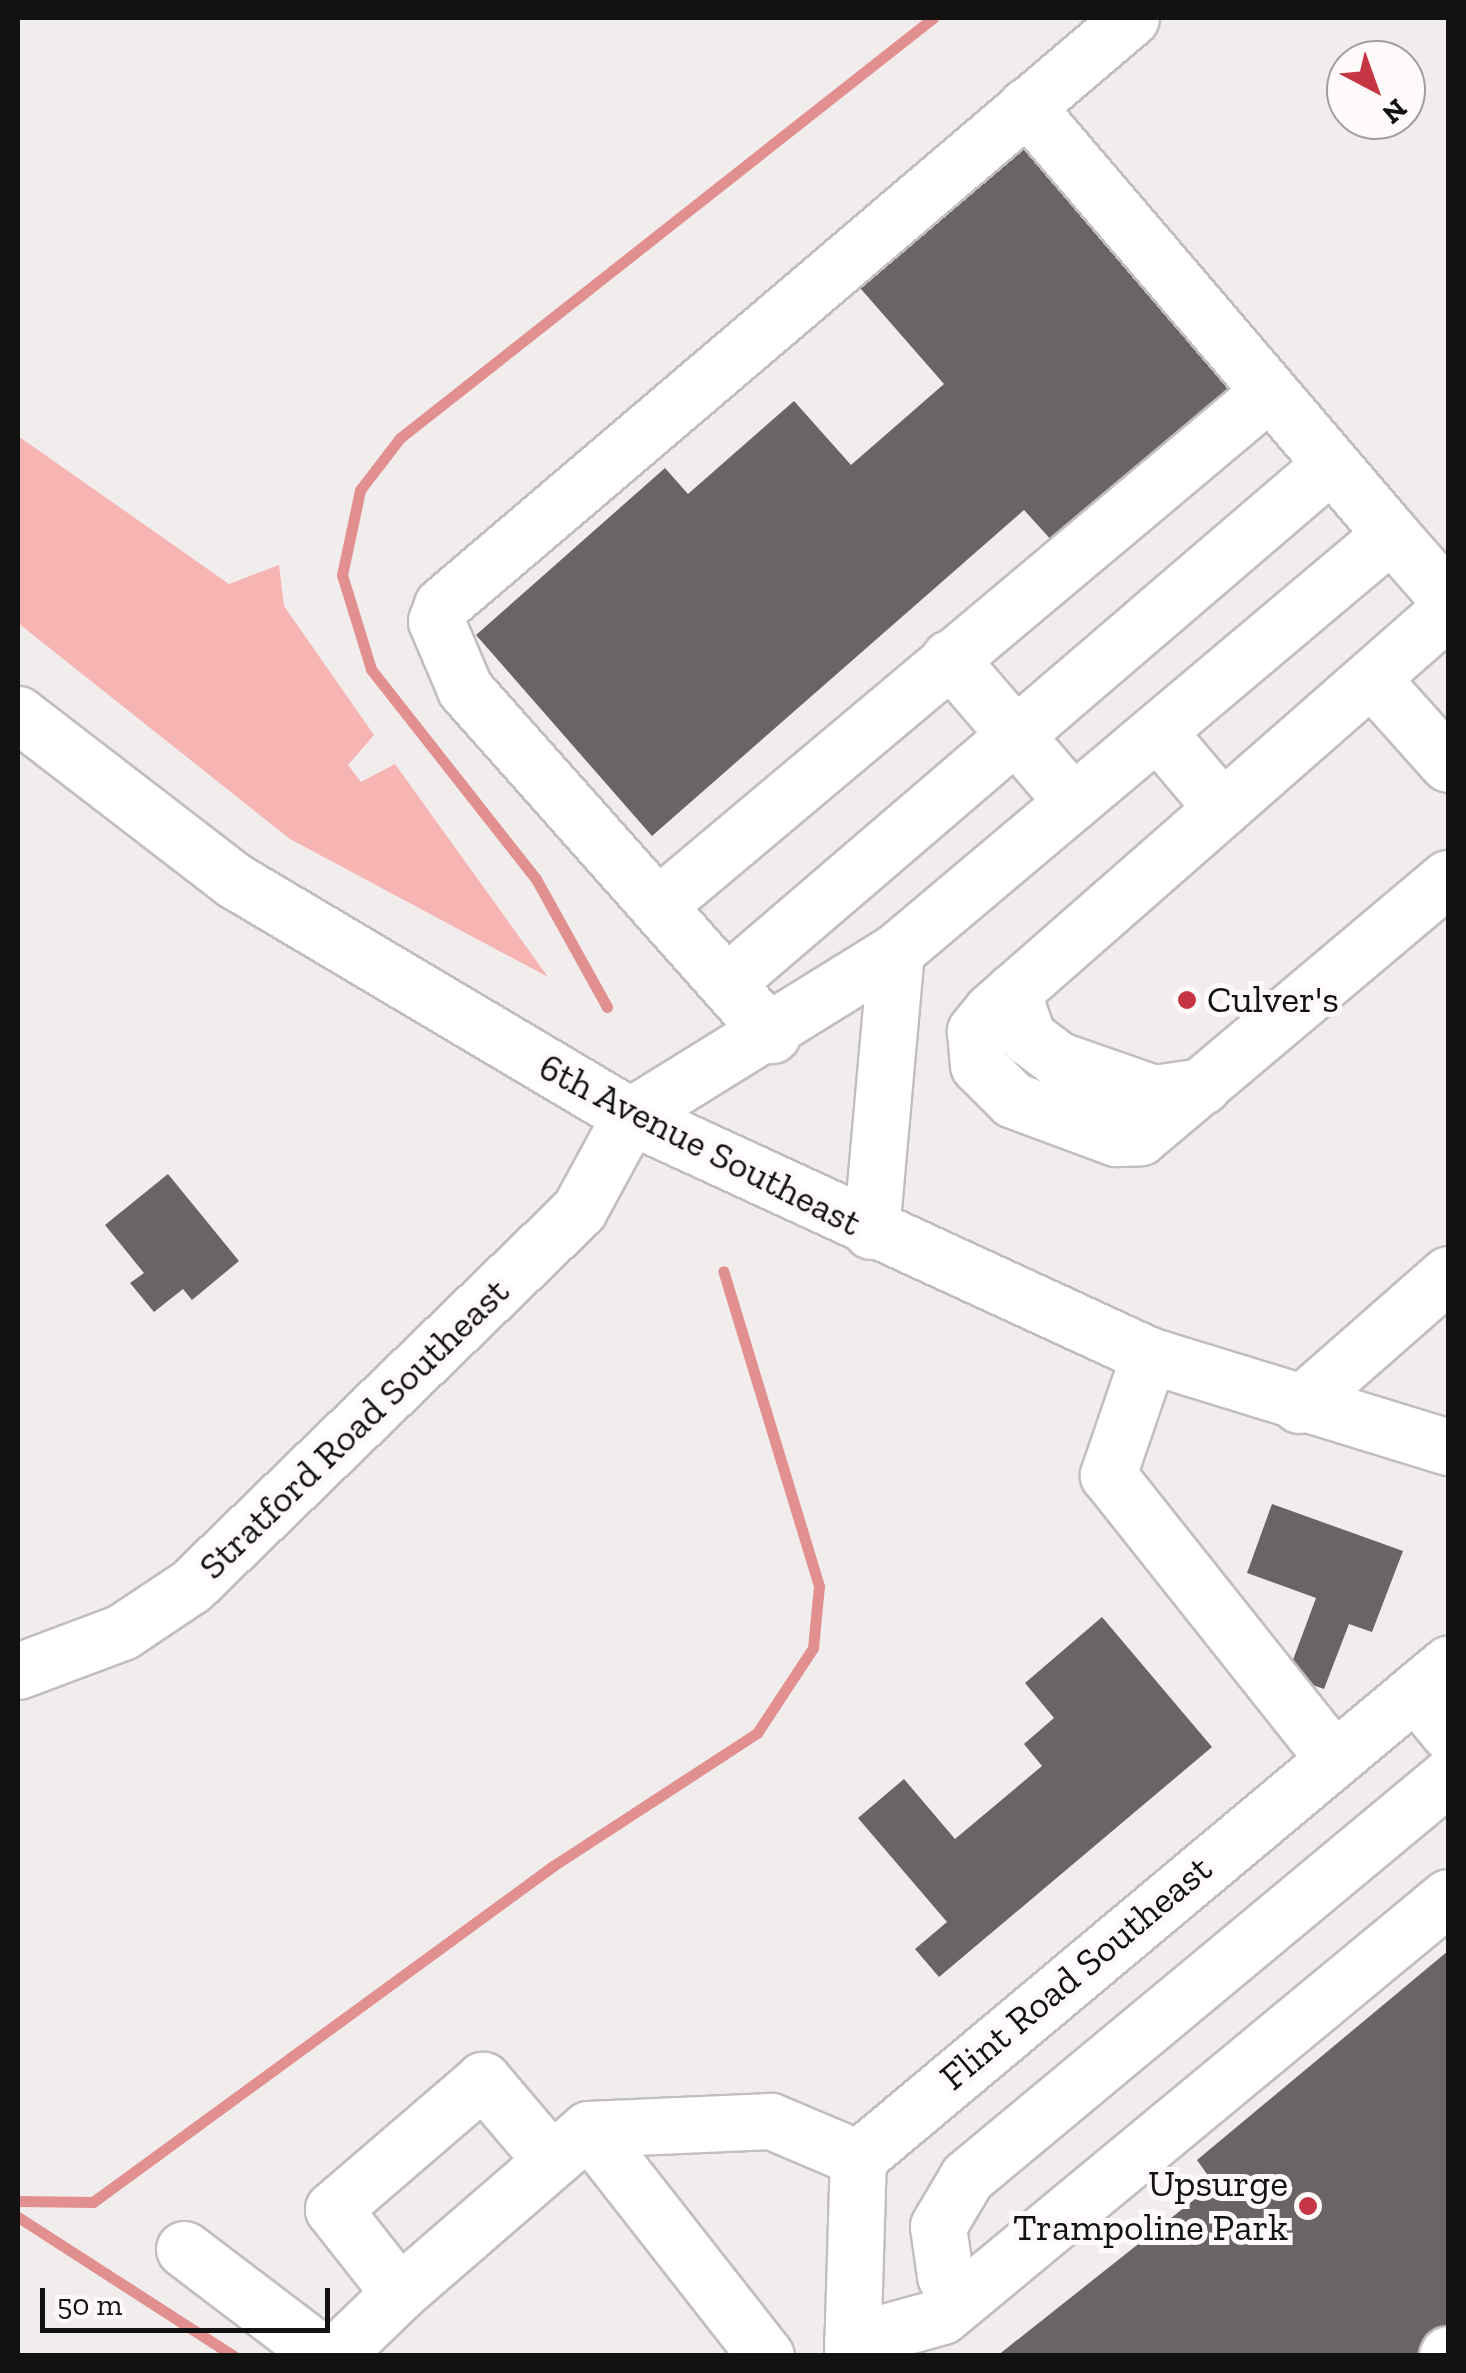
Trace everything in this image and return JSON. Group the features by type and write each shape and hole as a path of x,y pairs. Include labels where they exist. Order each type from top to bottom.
{"street":[{"path":"772,1035 465,689 438,633 442,605 1131,18"},
{"path":"1026,106 1448,599"},
{"path":"657,906 1269,392"},
{"path":"726,983 1330,464"},
{"path":"630,1116 772,1035 896,952 1391,534"},
{"path":"1448,610 1012,992 972,1046 990,1083 1013,1100 1130,1140 1203,1086 1448,878"},
{"path":"948,658 1073,802"},
{"path":"1371,678 1448,764"},
{"name":"6th Avenue Southeast","path":"18,714 234,881 630,1116 871,1231 1149,1355 1299,1405 1448,1447"},
{"path":"1157,731 1222,808"},
{"path":"871,1231 896,952"},
{"name":"Stratford Road Southeast","path":"18,1671 122,1632 191,1586 580,1210 630,1116"},
{"path":"1299,1405 1448,1274"},
{"path":"1149,1355 1108,1475 1334,1759"},
{"name":"Flint Road Southeast","path":"858,2158 1334,1759 1437,1696"},
{"path":"960,2301 945,2276 938,2226 967,2177 1448,1777"},
{"path":"334,2356 399,2292 569,2144 771,2121 858,2158 852,2348 907,2332 960,2301 1448,1897"},
{"path":"399,2292 333,2209 484,2080 569,2144 766,2356"},
{"path":"913,2108 967,2177"},
{"path":"184,2249 325,2356"}],"shaded area":[{"path":"18,436 229,584 279,565 284,606 374,735 348,765 361,782 395,764 548,977 290,839 18,623"}],"building":[{"path":"1029,128 1246,375 1054,543 1024,510 652,836 476,635 665,468 688,494 794,401 851,465 944,384 854,281"},
{"path":"168,1174 239,1261 192,1300 183,1289 154,1312 130,1283 144,1273 105,1225"},
{"path":"1272,1504 1403,1551 1372,1632 1349,1624 1324,1689 1287,1676 1316,1598 1247,1573"},
{"path":"1102,1617 1212,1747 939,1977 915,1949 947,1922 858,1818 904,1779 955,1839 1042,1766 1024,1744 1054,1718 1025,1683"},
{"name":"Upsurge Trampoline Park","path":"1448,1951 1448,2331 1418,2356 997,2356 1214,2184 1197,2160"}],"waterway":[{"path":"607,1007 536,879 371,669 342,575 360,490 400,438 933,18"},
{"path":"18,2201 93,2202 553,1866 757,1733 813,1648 819,1586 723,1271"},
{"path":"18,2217 234,2356"}],"place":[{"name":"Culver's","path":"1187,1000"},
{"name":"Upsurge Trampoline Park","path":"1308,2206"}]}
